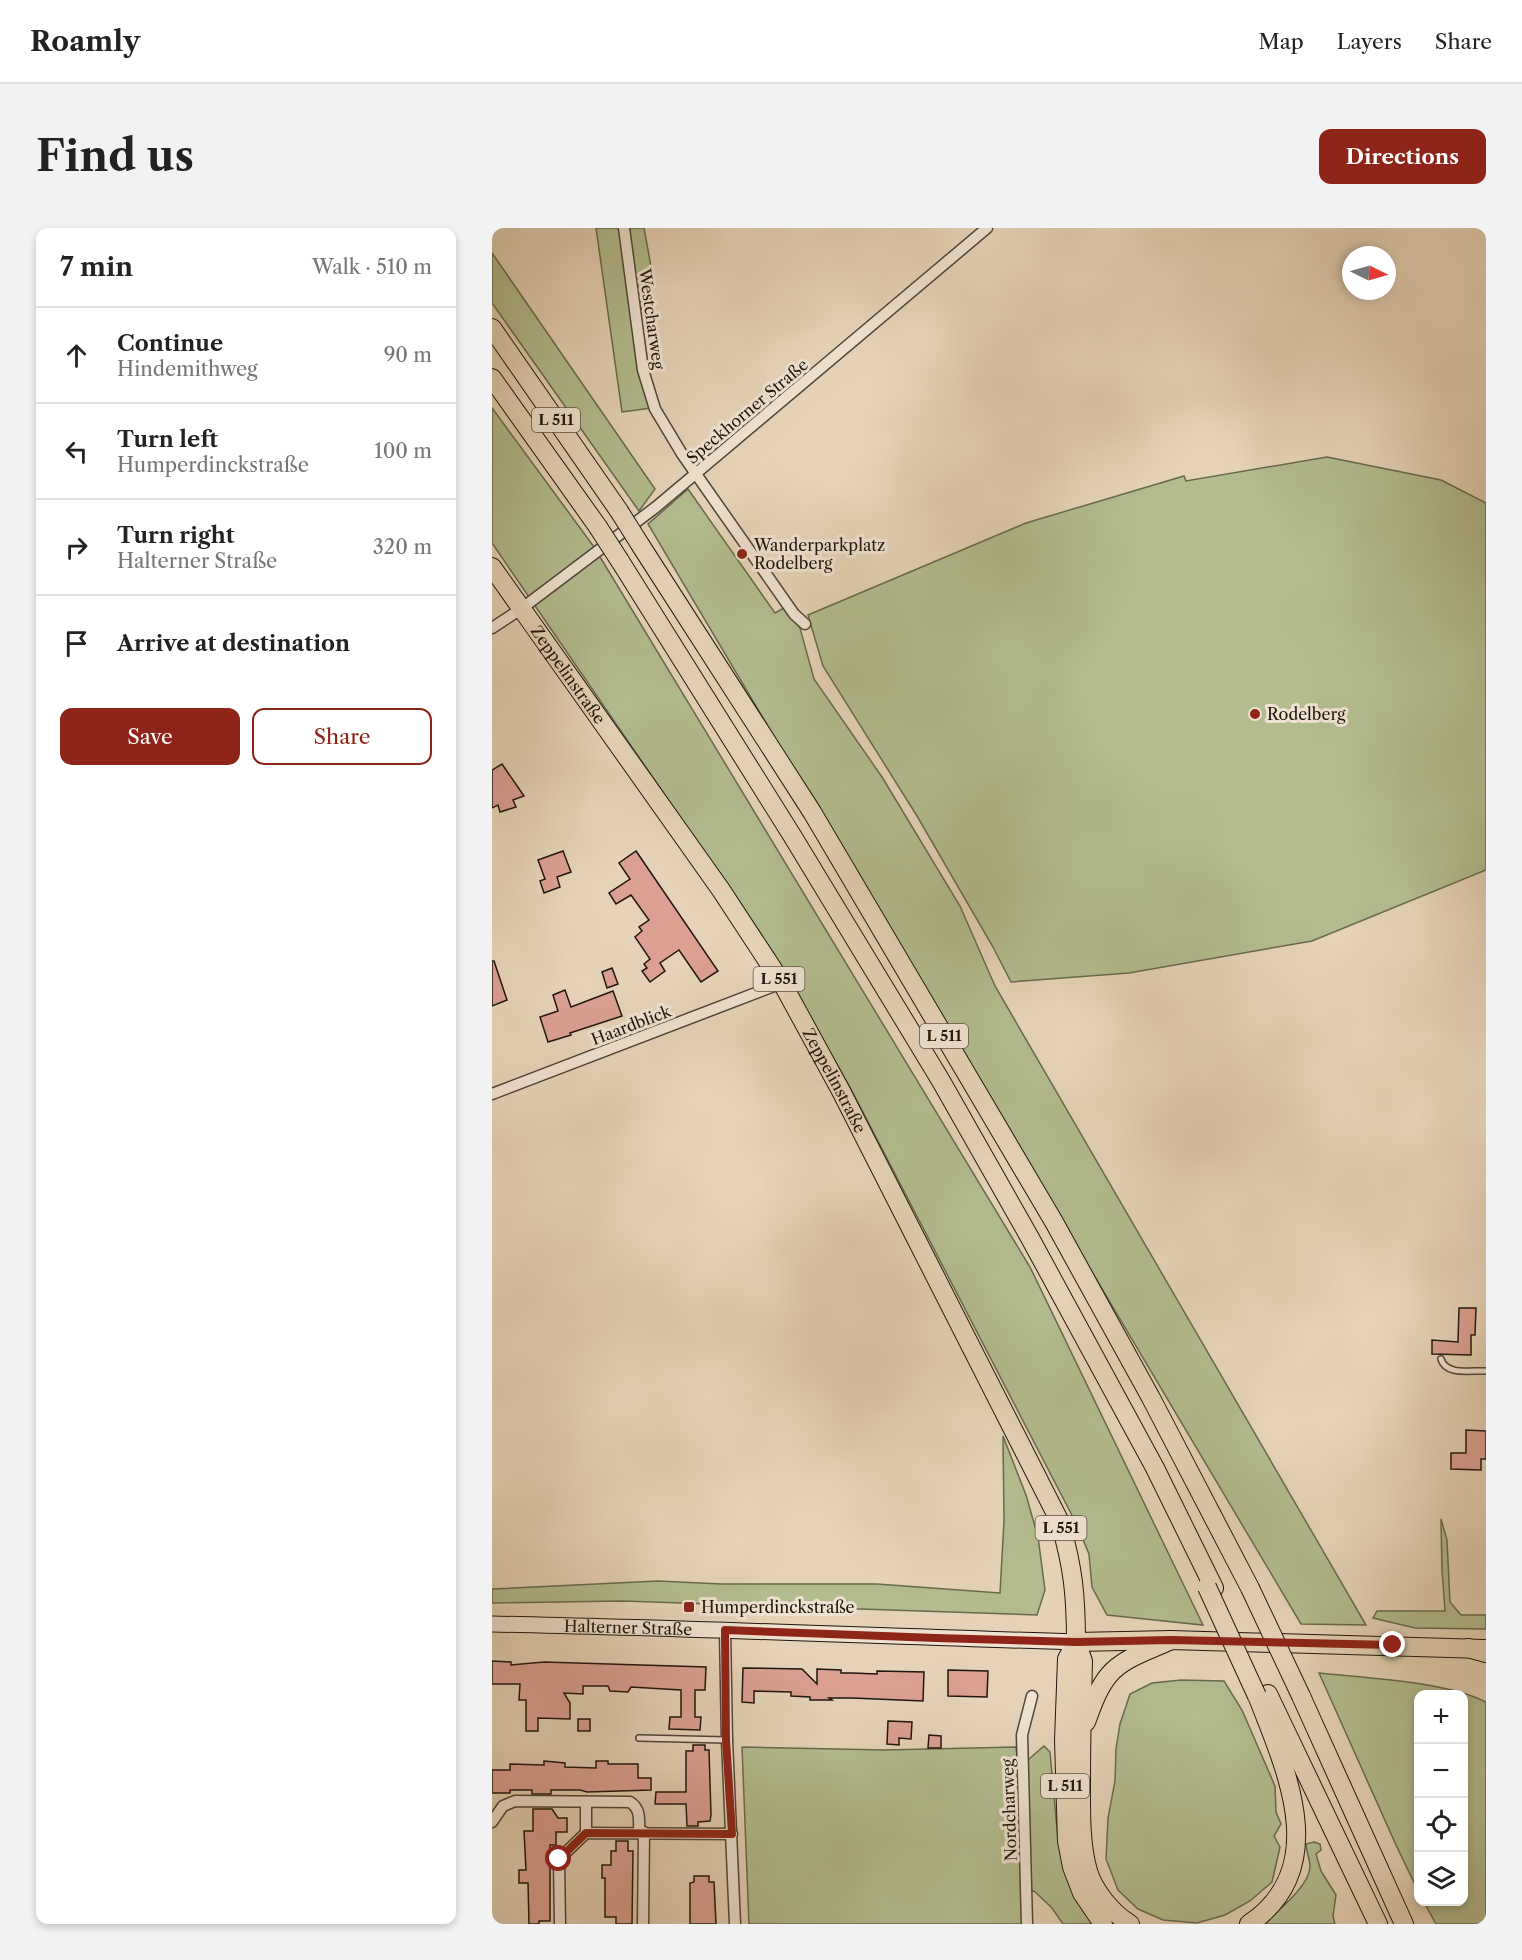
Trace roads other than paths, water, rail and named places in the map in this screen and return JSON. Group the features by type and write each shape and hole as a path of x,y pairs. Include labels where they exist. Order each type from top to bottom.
{"main road":[{"name":"L 511","path":"492,328 619,511 812,812 1049,1212 1151,1398 1250,1588 1404,1924"},
{"name":"L 511","path":"492,378 620,561 793,837 941,1081 1030,1238 1144,1448 1262,1695 1378,1924"},
{"name":"Zeppelinstraße","path":"492,567 721,890 782,983 841,1091 1060,1522 1070,1555 1076,1591 1076,1642"},
{"name":"Halterner Straße","path":"492,1624 1076,1642 1171,1640 1467,1648 1486,1651"},
{"name":"L 511","path":"1082,1735 1095,1697 1109,1674 1127,1661 1171,1640"},
{"name":"L 511","path":"1076,1642 1083,1661 1081,1809 1089,1873 1110,1907 1130,1924"},
{"name":"L 511","path":"1076,1642 1067,1659 1064,1740 1067,1841 1072,1867 1082,1893 1102,1924"},
{"name":"L 511","path":"1249,1924 1272,1905 1285,1886 1293,1867 1298,1842 1291,1789 1262,1695"},
{"path":"1390,1892 1418,1924"}],"street":[{"name":"Westcharweg","path":"624,228 643,370 655,409 682,454 794,614 805,624"},
{"name":"Speckhorner Straße","path":"492,628 521,609 656,507 987,228"},
{"name":"Haardblick","path":"492,1094 782,983"},
{"path":"725,1630 726,1740 735,1924"},
{"name":"Nordcharweg","path":"1027,1924 1022,1735 1032,1696"},
{"path":"492,1822 503,1806 515,1801 630,1802 639,1812 643,1924"},
{"path":"586,1802 586,1833"},
{"path":"560,1924 559,1859 586,1833 732,1834"}],"lane":[{"path":"1441,1359 1443,1366 1449,1370 1486,1371"},
{"path":"639,1738 726,1740"}],"place":[{"name":"Wanderparkplatz Rodelberg","path":"742,554"},
{"name":"Rodelberg","path":"1255,714"},
{"name":"Humperdinckstraße","path":"689,1607"}]}
